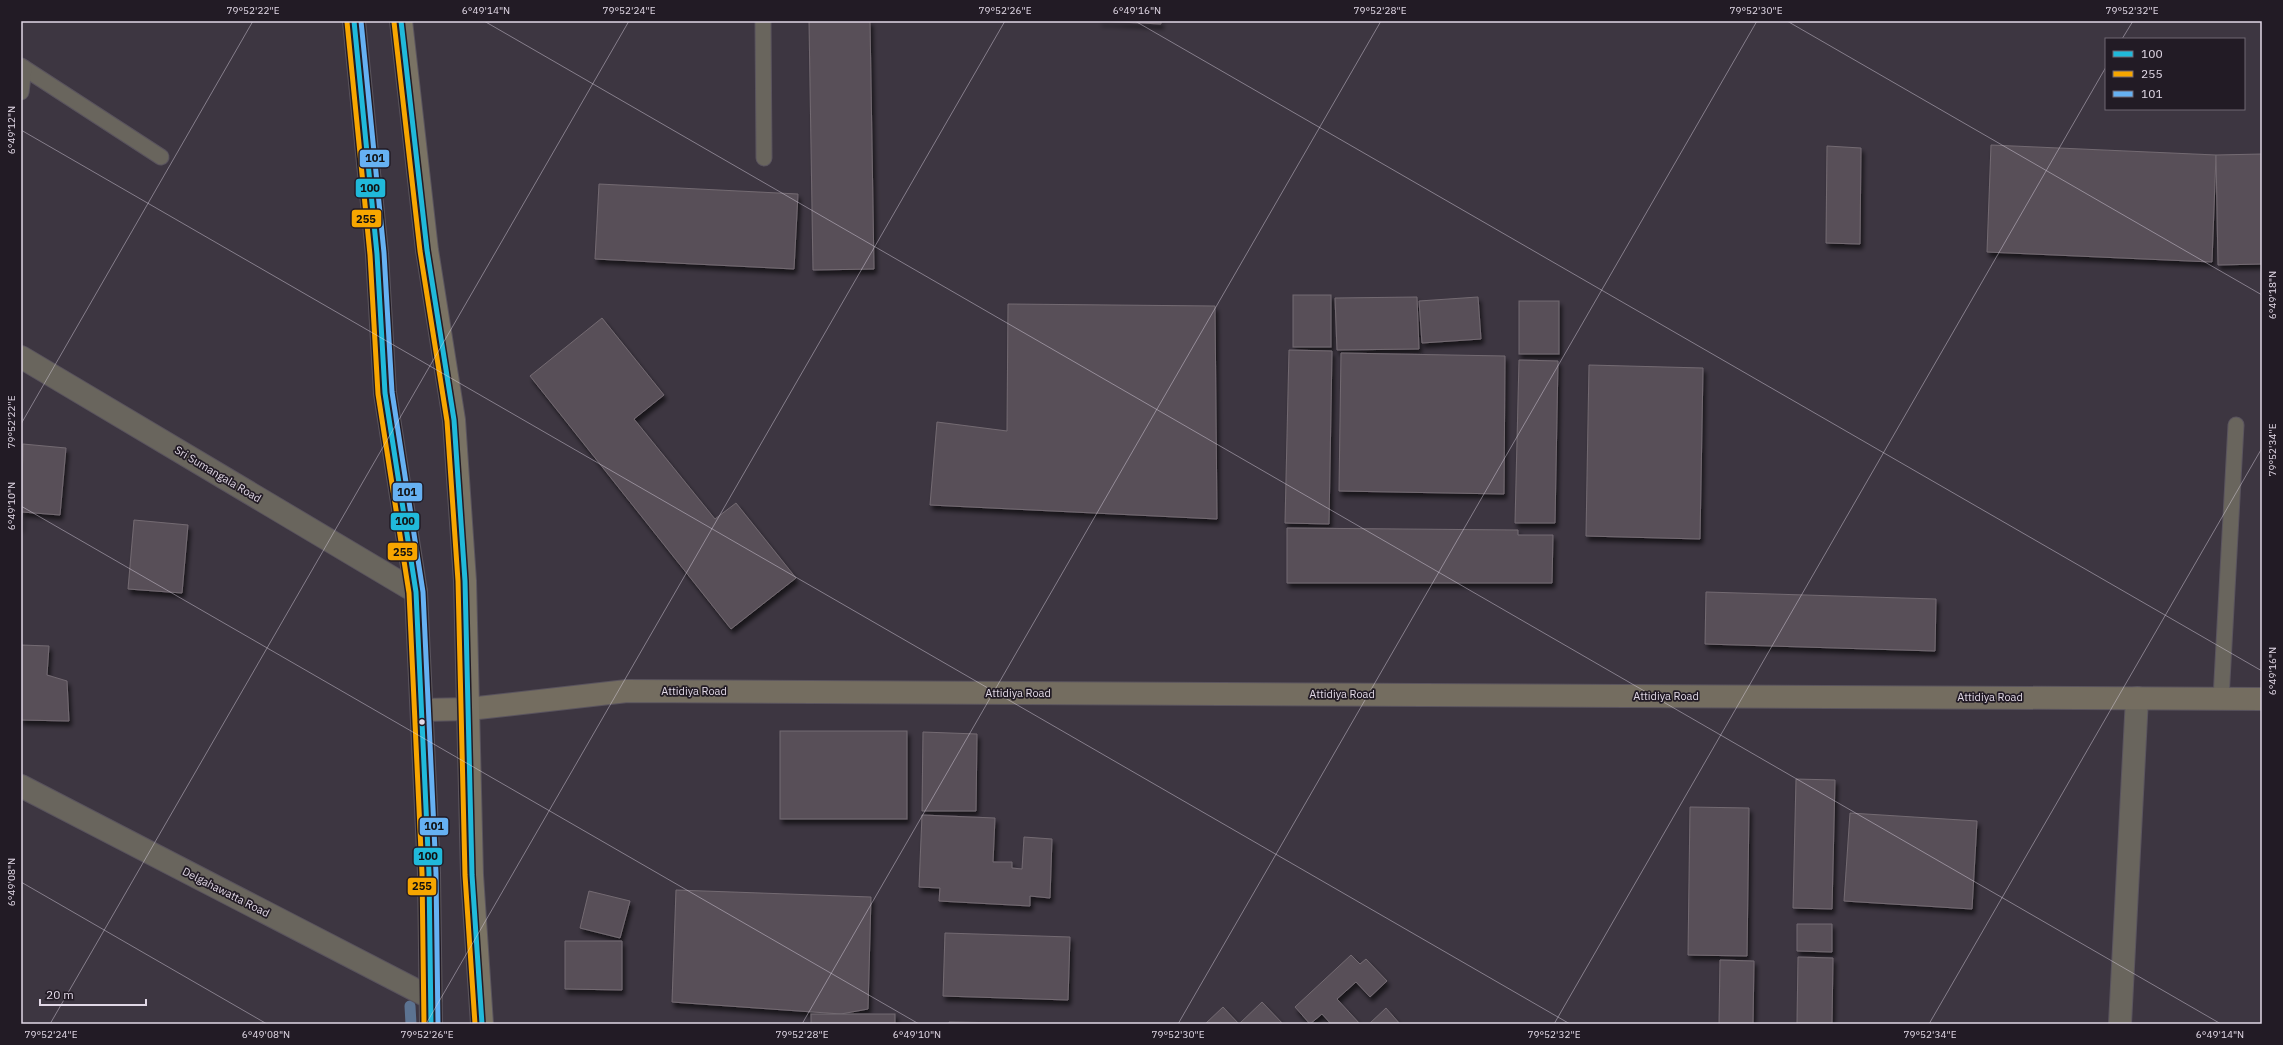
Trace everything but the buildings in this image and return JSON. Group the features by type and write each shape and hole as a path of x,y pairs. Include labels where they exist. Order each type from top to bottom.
{"highway":[{"path":"354,21 377,254 385,392 416,592 423,710 429,873 431,1024"},
{"path":"401,21 427,250 454,420 465,581 472,875 482,1024"}],"main road":[{"name":"Attidiya Road","path":"423,710 469,709 627,691 2262,699"}],"street":[{"name":"Sri Sumangala Road","path":"21,357 416,592"},
{"path":"2120,1024 2137,698"},
{"name":"Delgahawatta Road","path":"21,786 431,998"}],"lane":[{"path":"763,21 764,158"},
{"path":"21,92 23,67 161,157"},
{"path":"2221,698 2236,425"}],"waterway":[{"path":"410,1006 411,1024"}],"transit line":[{"name":"100","path":"354,21 377,254 385,393 416,592 429,873 431,1024"},
{"name":"101","path":"361,21 384,253 392,392 423,592 436,873 438,1024"},
{"name":"100","path":"401,21 427,250 454,420 465,581 472,875 482,1024"},
{"name":"255","path":"347,22 370,255 378,394 409,593 422,873 424,1024"},
{"name":"255","path":"394,22 420,251 447,421 458,581 465,875 475,1024"}]}
